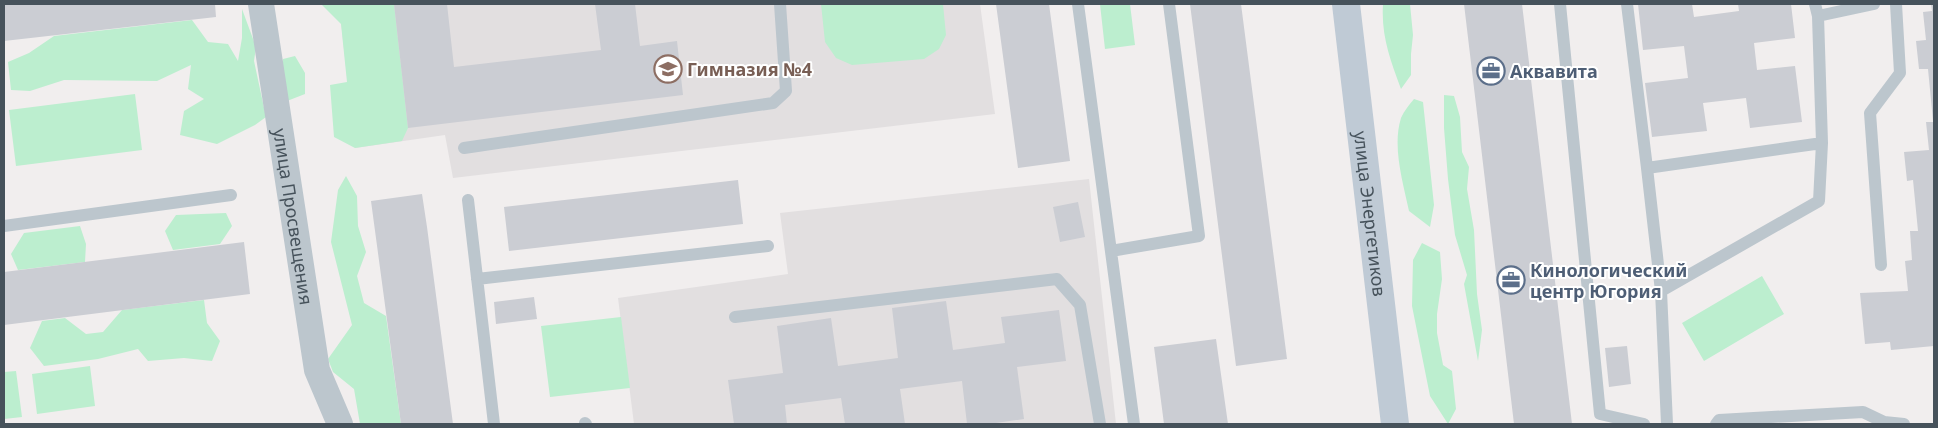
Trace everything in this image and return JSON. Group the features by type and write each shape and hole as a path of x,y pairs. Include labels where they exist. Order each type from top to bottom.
{"main road":[{"name":"улица Энергетиков","path":"1346,4 1395,424"}],"street":[{"name":"улица Просвещения","path":"261,4 317,370 340,424"}],"lane":[{"path":"464,148 773,102 786,91 780,4"},
{"path":"1078,4 1134,424"},
{"path":"1112,251 1199,236 1169,4"},
{"path":"1560,4 1600,414 1644,424"},
{"path":"1627,4 1661,291 1667,424"},
{"path":"1661,291 1819,201 1822,143 1816,10 1874,4"},
{"path":"1881,265 1870,113 1900,73 1896,4"},
{"path":"1647,168 1822,143"},
{"path":"4,226 231,195"},
{"path":"468,200 494,424"},
{"path":"477,279 768,246"},
{"path":"734,317 1057,279 1080,305 1100,424"},
{"path":"1716,424 1719,420 1863,412 1884,423 1904,424"}],"shaded area":[{"name":"Гимназия №4","path":"339,4 980,4 995,114 453,178 445,135 355,148"},
{"path":"1089,179 1116,424 634,424 618,298 788,274 780,213"}],"green space":[{"path":"321,4 394,4 408,128 402,141 355,148 334,137 330,85 347,82 341,24"},
{"path":"821,4 943,4 946,35 939,49 924,59 852,65 836,58 825,42"},
{"path":"1100,4 1130,4 1135,45 1105,49"},
{"path":"1383,4 1410,4 1413,35 1411,75 1401,89 1385,37"},
{"path":"242,9 256,47 254,61 266,117 255,125 217,144 180,135 184,111 204,99 188,89 191,65 157,81 64,80 30,91 11,90 8,62 29,53 54,36 192,20 208,42 228,44 238,61 242,38"},
{"path":"295,56 305,73 305,94 287,101 279,81 283,59"},
{"path":"135,94 142,150 16,166 9,110"},
{"path":"1444,95 1454,96 1460,117 1462,152 1469,167 1467,189 1474,230 1477,294 1482,330 1478,361 1464,284 1467,275 1455,235 1448,179 1444,128"},
{"path":"1414,99 1423,102 1434,205 1430,227 1409,211 1399,164 1398,141 1401,118"},
{"path":"346,176 357,196 358,226 366,252 357,276 364,303 386,316 401,424 360,424 354,389 333,372 328,359 352,325 331,242 338,190"},
{"path":"226,213 232,226 220,244 173,250 165,231 176,215"},
{"path":"80,226 86,244 85,262 18,270 11,254 24,233"},
{"path":"1422,243 1440,252 1442,279 1437,314 1437,333 1443,365 1452,371 1456,409 1448,424 1430,396 1412,306 1413,260"},
{"path":"1762,276 1784,314 1704,361 1682,323"},
{"path":"204,300 207,323 220,341 212,361 184,358 148,361 138,349 98,359 44,366 30,348 42,321 65,318 86,334 103,332 122,310"},
{"path":"621,317 630,388 550,397 541,326"},
{"path":"90,366 95,406 37,414 32,374"},
{"path":"16,371 22,417 4,419 4,372"}],"building":[{"path":"4,4 215,4 216,17 4,41"},
{"path":"394,4 447,4 454,67 601,50 595,4 635,4 640,46 677,41 683,95 408,128"},
{"path":"996,4 1049,4 1070,161 1018,168"},
{"path":"1190,4 1241,4 1287,359 1236,366"},
{"path":"1464,4 1522,4 1572,424 1514,424"},
{"path":"1638,4 1692,4 1694,17 1739,11 1738,4 1791,4 1795,38 1754,43 1757,70 1795,66 1802,122 1750,128 1746,98 1703,103 1707,131 1652,137 1645,83 1688,78 1684,46 1643,50"},
{"path":"1931,4 1934,4 1933,121 1928,69 1919,69 1916,41 1926,40 1923,12 1932,11"},
{"path":"1926,122 1934,122 1934,346 1891,350 1890,342 1865,344 1860,293 1908,291 1905,261 1912,260 1910,231 1918,231 1913,180 1907,181 1904,152 1929,150"},
{"path":"738,180 743,224 509,251 504,207"},
{"path":"422,194 453,424 401,424 371,201"},
{"path":"1078,202 1085,237 1060,242 1053,207"},
{"path":"244,242 250,294 4,325 4,272"},
{"path":"534,297 537,319 496,324 494,302"},
{"path":"946,301 953,350 1005,343 1001,317 1059,310 1066,361 1017,367 1024,419 989,424 967,424 962,381 900,389 905,424 845,424 841,398 785,405 787,424 734,424 728,380 783,373 777,326 831,318 838,366 898,358 892,308"},
{"path":"1216,339 1228,424 1164,424 1154,347"},
{"path":"1627,346 1631,384 1609,387 1605,348"}],"place":[{"name":"Гимназия №4","path":"668,69"},
{"name":"Аквавита","path":"1491,71"},
{"name":"Кинологический центр Югория","path":"1511,280"}]}
